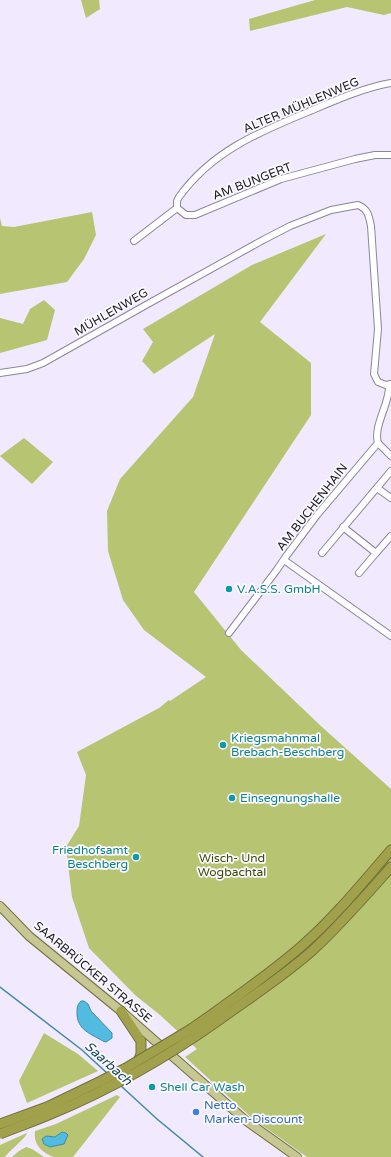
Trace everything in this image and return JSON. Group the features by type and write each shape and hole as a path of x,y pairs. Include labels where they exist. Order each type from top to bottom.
{"highway":[{"path":"0,1134 51,1114 131,1076 162,1058 217,1016 304,944 338,910 391,850"},
{"path":"0,1124 47,1106 120,1071 191,1029 217,1016 278,978 312,950 391,867"},
{"path":"121,1011 141,1041 140,1065"},
{"path":"0,1138 17,1123 129,1072 167,1051"},
{"path":"0,1124 17,1123"}],"main road":[{"name":"SAARBRÜCKER STRASSE","path":"0,906 34,940 121,1011 245,1120 298,1157"}],"street":[{"name":"ALTER MÜHLENWEG","path":"177,208 177,201 197,176 237,144 272,127 334,101 375,86 391,83"},
{"name":"AM BUNGERT","path":"177,208 186,215 195,215 281,179 355,159 375,155 391,155"},
{"name":"MÜHLENWEG","path":"0,373 27,369 43,364 229,257 290,226 331,210 355,205 363,207 370,218 378,321 374,374 378,382 390,385"},
{"path":"134,241 177,208"},
{"path":"390,385 377,433 378,443 391,456"},
{"name":"AM BUCHENHAIN","path":"229,633 317,515 378,443"},
{"path":"322,553 391,471"},
{"path":"377,488 391,498"},
{"path":"344,527 376,553"},
{"path":"359,573 391,536"},
{"path":"284,560 391,636"}],"green space":[{"path":"81,0 99,0 100,9 86,18"},
{"path":"315,0 391,0 391,13 384,15 347,7 250,31 249,19"},
{"path":"92,212 96,235 84,259 67,282 0,294 0,218 2,226 14,227"},
{"name":"Wisch- Und Wogbachtal","path":"326,234 260,322 311,363 311,415 194,592 241,650 322,727 391,789 391,1157 307,1157 252,1118 185,1057 197,1049 160,1015 135,995 89,948 72,897 66,847 79,826 86,775 77,752 159,708 206,677 144,630 123,600 108,551 107,511 120,479 193,397 215,334 154,374 142,361 153,342 143,329 252,265"},
{"path":"44,300 55,310 47,340 0,353 0,318 23,324 30,309"},
{"path":"24,438 53,462 32,484 0,456"},
{"path":"44,1033 78,1054 98,1071 27,1103 19,1081"},
{"path":"117,1095 120,1097 73,1157 54,1157 42,1150 37,1144 35,1140 35,1131 56,1124"},
{"path":"27,1133 5,1157 0,1157 0,1145"},
{"path":"26,1147 32,1149 44,1157 12,1157"}],"water":[{"path":"81,1001 88,1004 91,1011 112,1033 112,1038 106,1042 103,1041 90,1034 79,1024 77,1013"},
{"path":"62,1132 68,1135 64,1144 50,1147 44,1144 42,1139 46,1136 55,1137"}],"waterway":[{"name":"Saarbach","path":"0,987 82,1050 108,1074"},
{"name":"Saarbach","path":"120,1085 157,1119 203,1157"}],"place":[{"name":"V.A.S.S. GmbH","path":"229,589"},
{"name":"Kriegsmahnmal Brebach-Beschberg","path":"223,745"},
{"name":"Einsegnungshalle","path":"232,798"},
{"name":"Friedhofsamt Beschberg","path":"136,857"},
{"name":"Shell Car Wash","path":"152,1087"},
{"name":"Netto Marken-Discount","path":"196,1112"}]}
